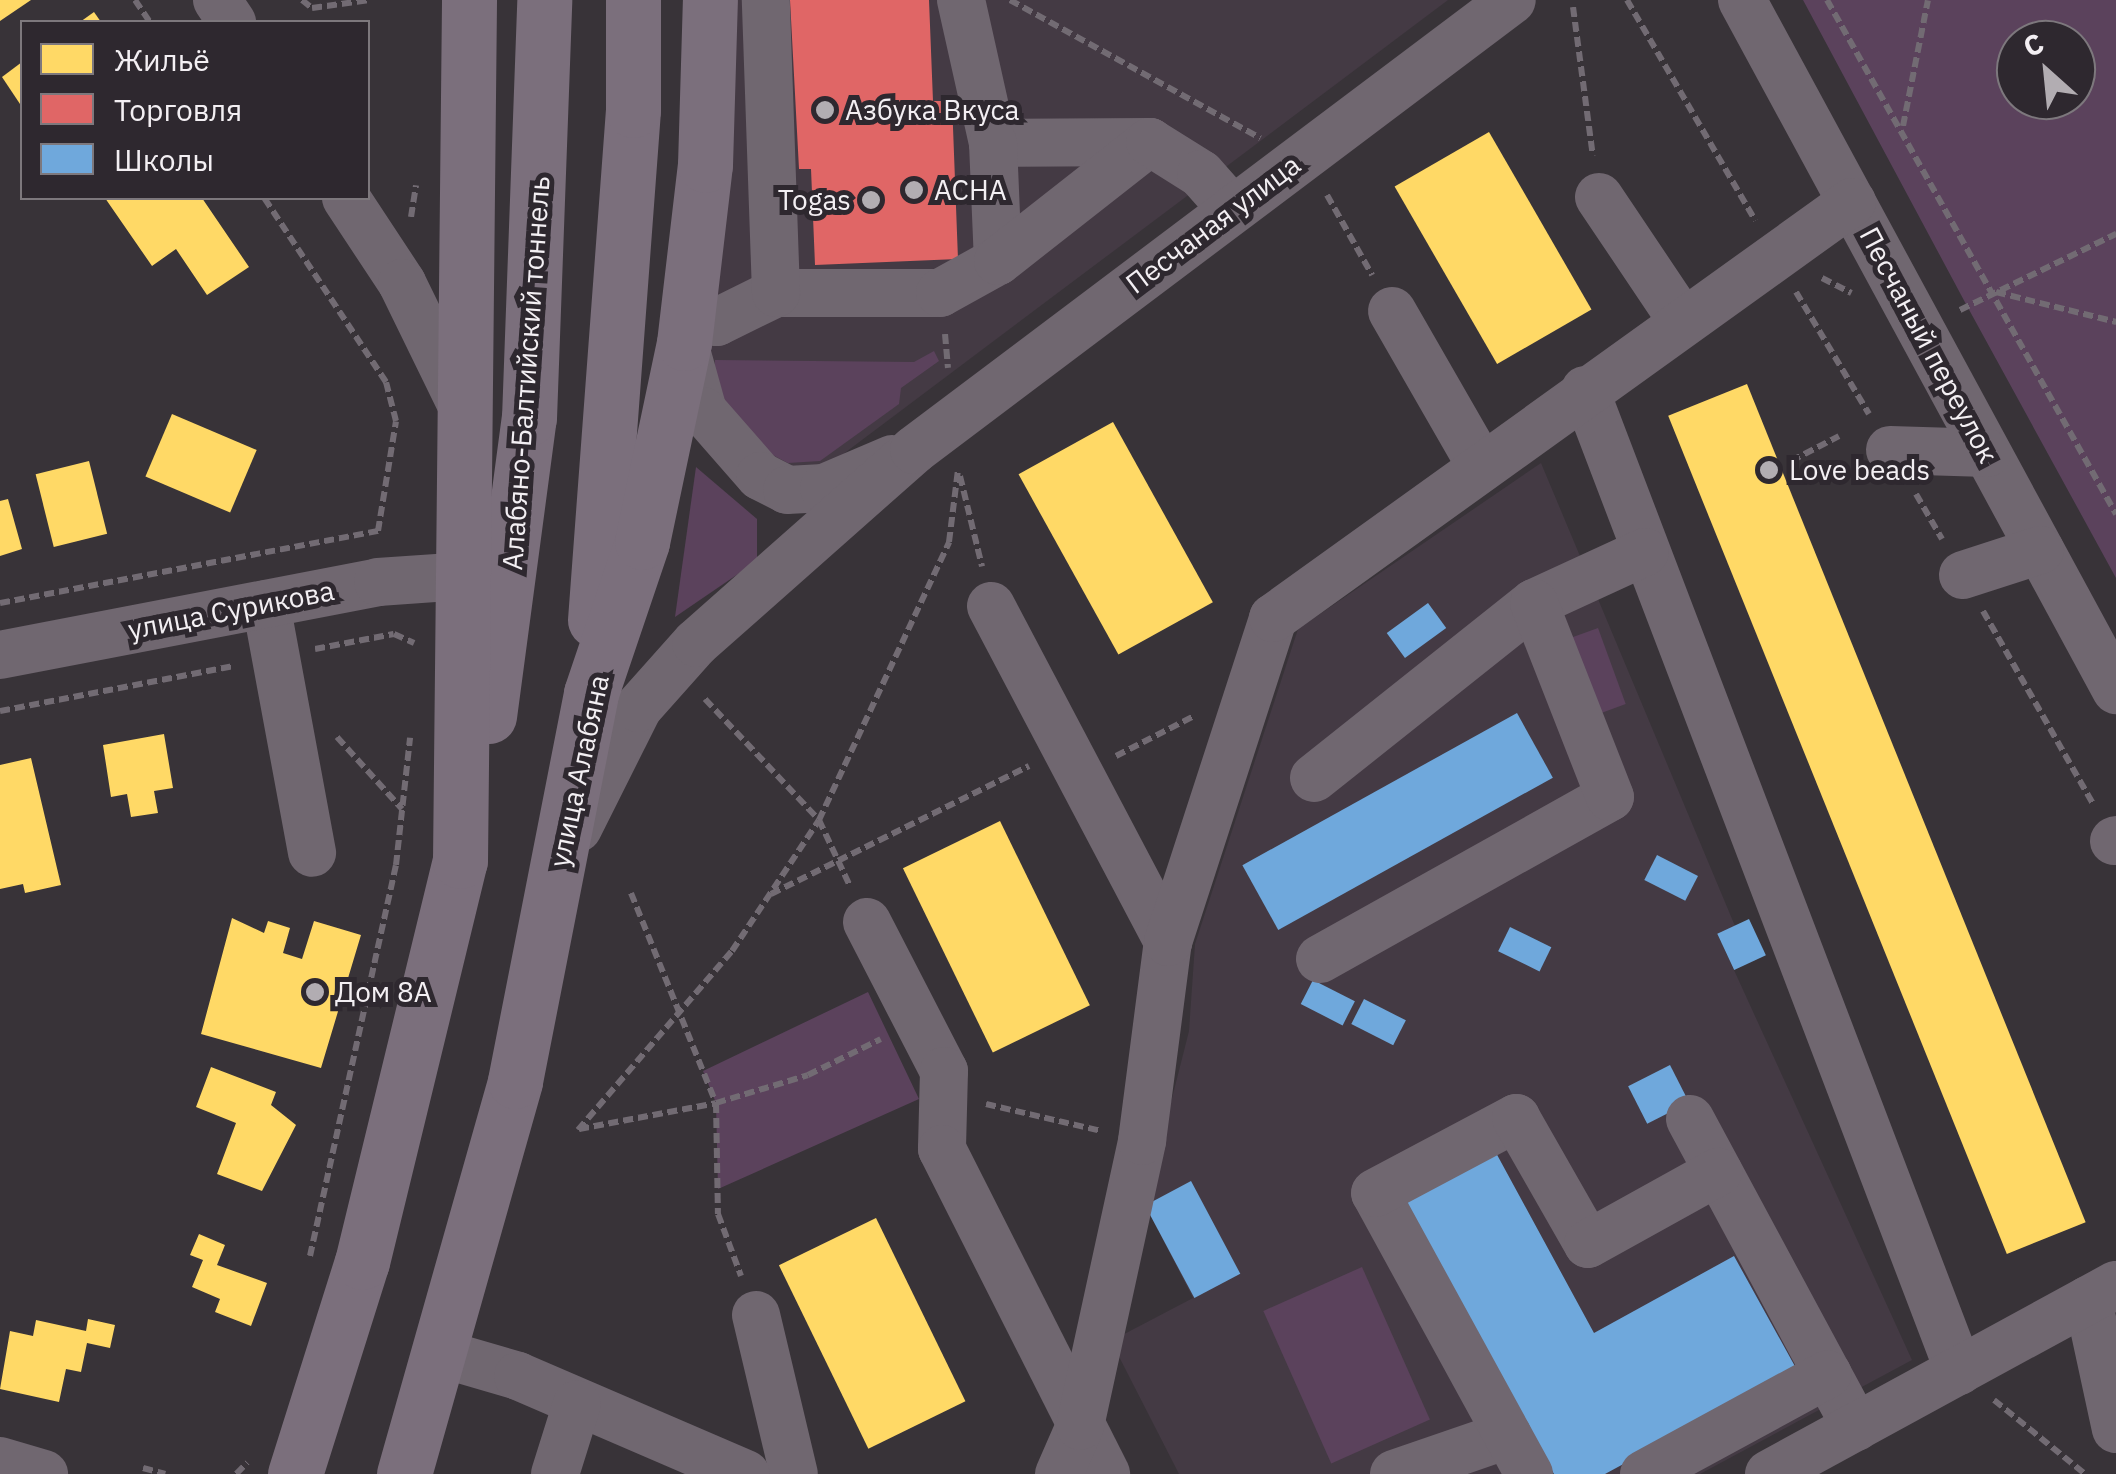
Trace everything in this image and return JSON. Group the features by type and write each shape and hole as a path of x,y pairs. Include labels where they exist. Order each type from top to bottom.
{"main road":[{"path":"275,1462 362,1262 460,861 469,0"},
{"name":"Алабяно-Балтийский тоннель","path":"460,861 520,526 544,0"},
{"path":"591,693 632,128 633,0"},
{"name":"улица Алабяна","path":"404,1474 443,1354 560,868 591,693 642,542 686,331 710,0"}],"street":[{"path":"766,0 776,293"},
{"path":"961,0 993,143 998,261"},
{"name":"Песчаная улица","path":"560,868 614,749 664,675 914,450 1512,0"},
{"name":"Песчаный переулок","path":"1742,0 2116,690"},
{"path":"686,331 718,322 776,293 940,294 998,261 1150,142"},
{"path":"993,143 1150,142 1202,174 1232,209"},
{"path":"1599,197 1681,319"},
{"path":"347,200 462,404"},
{"path":"1058,1474 1080,1426 1142,1140 1168,942 1273,618 1681,319 1852,202"},
{"path":"1392,311 1482,466"},
{"name":"Песчаная улица","path":"686,331 703,411 733,454 787,490 824,488 914,450"},
{"path":"1584,390 1959,1370"},
{"path":"1890,450 1987,453"},
{"path":"1963,576 2040,550"},
{"path":"1314,778 1534,604 1645,552"},
{"name":"улица Сурикова","path":"0,655 266,604 463,576"},
{"path":"266,604 312,853"},
{"path":"1320,959 1610,798 1534,604"},
{"path":"991,606 1168,942"},
{"path":"867,922 944,1071 942,1149 1106,1474"},
{"path":"1394,1474 1518,1454 1375,1194 1516,1118 1588,1244 1718,1172"},
{"path":"1690,1119 1856,1427"},
{"path":"1769,1474 2102,1292 2116,1429"},
{"path":"756,1314 794,1474"},
{"path":"443,1354 746,1474"},
{"path":"1644,1474 1828,1374"},
{"path":"555,1474 577,1404"},
{"path":"0,1461 44,1474"}],"path":[{"path":"302,0 312,8 369,0"},
{"path":"1010,0 1255,134"},
{"path":"1828,0 1996,292 2116,514"},
{"path":"1902,129 1928,0"},
{"path":"1573,7 1599,197"},
{"path":"1326,193 1392,311"},
{"path":"0,603 378,531 396,421 386,382 265,200"},
{"path":"1967,306 2116,234"},
{"path":"1996,292 2116,322"},
{"path":"1791,460 1838,436"},
{"path":"888,1035 808,1075 716,1103 578,1130 771,894 819,820 948,542 958,468 991,606"},
{"path":"0,711 394,634 420,652"},
{"path":"693,686 819,820 867,922"},
{"path":"771,894 838,860 1248,688"},
{"path":"329,728 402,810"},
{"path":"306,1275 402,810 411,731"},
{"path":"632,894 716,1103 718,1214 756,1314"},
{"path":"946,1094 1142,1140"},
{"path":"1959,1370 2085,1474"},
{"path":"236,1474 275,1462"},
{"path":"142,1468 165,1474"}],"shaded area":[{"path":"730,0 1448,0 830,464 781,469 708,356"},
{"path":"1803,0 2116,0 2116,578 1967,306"},
{"path":"934,351 939,361 901,388 899,404 820,461 788,463 757,447 720,397 714,374 715,360 914,362"},
{"path":"1541,463 1735,926 1718,935 1912,1360 1700,1474 1179,1474 1111,1341 1193,1298 1145,1205 1189,1031 1195,944 1298,629"},
{"path":"696,467 757,519 757,561 675,617"},
{"path":"1598,628 1626,704 1589,717 1561,641"},
{"path":"868,992 919,1099 718,1189 716,1103 703,1071"},
{"path":"1362,1267 1430,1420 1331,1463 1263,1311"}],"building: Жильё":[{"path":"0,0 31,0 0,21"},
{"path":"94,12 100,20 83,20"},
{"path":"20,64 20,104 2,77"},
{"path":"1489,132 1592,310 1497,364 1395,186"},
{"path":"106,200 203,200 249,267 207,295 176,249 152,266"},
{"path":"1747,384 2086,1222 2007,1254 1668,416"},
{"path":"172,414 257,450 230,513 145,477"},
{"path":"1113,422 1213,602 1118,655 1019,474"},
{"path":"89,461 107,534 54,547 36,474"},
{"path":"8,499 22,549 0,556 0,501"},
{"path":"164,734 173,788 154,791 158,813 131,817 127,794 111,797 103,745"},
{"path":"31,758 61,885 25,893 23,884 0,889 0,765"},
{"path":"1000,821 1090,1005 993,1053 903,868"},
{"path":"232,918 264,933 268,921 290,928 283,953 302,959 314,921 361,935 321,1068 201,1034"},
{"path":"211,1067 276,1092 271,1105 296,1125 262,1191 217,1174 236,1123 196,1107"},
{"path":"876,1218 965,1401 868,1449 779,1265"},
{"path":"199,1234 225,1245 217,1265 267,1283 251,1326 215,1312 220,1299 192,1287 203,1260 190,1255"},
{"path":"88,1319 115,1325 110,1348 87,1343 81,1372 66,1369 59,1402 0,1389 10,1331 33,1336 36,1320 86,1331"}],"building: Торговля":[{"path":"790,0 929,0 933,101 952,101 958,259 815,265 811,169 799,169"}],"building: Школы":[{"path":"1428,603 1446,628 1405,658 1387,633"},
{"path":"1517,713 1553,778 1278,930 1242,865"},
{"path":"1657,855 1698,876 1685,901 1644,880"},
{"path":"1749,919 1766,955 1734,970 1717,934"},
{"path":"1510,927 1551,947 1540,971 1498,951"},
{"path":"1313,980 1355,1001 1343,1025 1301,1004"},
{"path":"1364,999 1406,1020 1393,1045 1351,1024"},
{"path":"1670,1065 1689,1102 1647,1124 1628,1086"},
{"path":"1495,1151 1594,1333 1734,1256 1797,1370 1605,1474 1554,1474 1405,1199"},
{"path":"1191,1181 1240,1274 1194,1298 1145,1205"}],"place":[{"name":"Азбука Вкуса","path":"825,110"},
{"name":"АСНА","path":"914,190"},
{"name":"Togas","path":"871,200"},
{"name":"Love beads","path":"1769,470"},
{"name":"Дом 8А","path":"315,992"}]}
